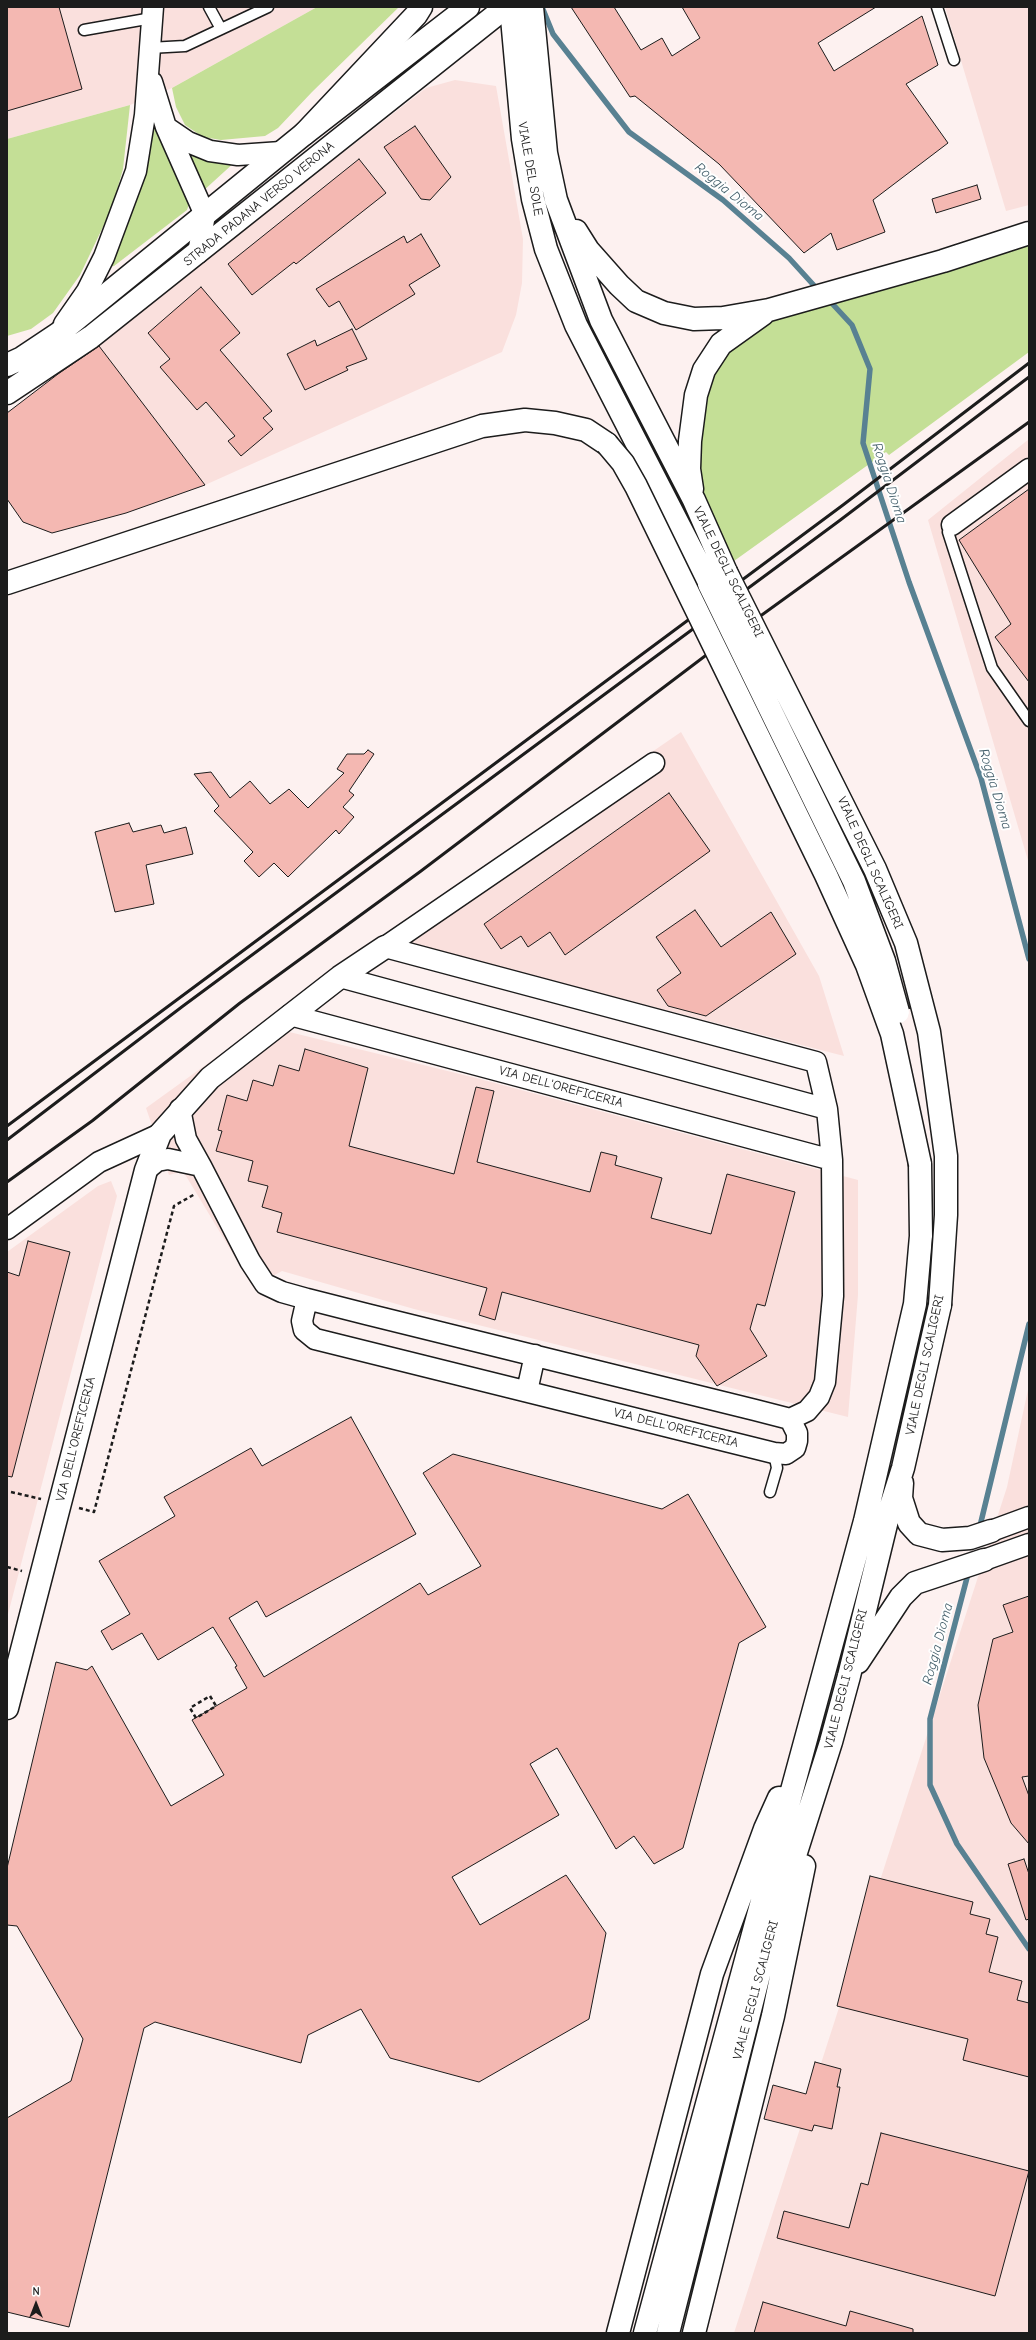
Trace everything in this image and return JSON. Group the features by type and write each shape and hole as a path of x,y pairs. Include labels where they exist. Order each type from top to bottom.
{"main road":[{"path":"304,134 416,15 421,7"},
{"name":"STRADA PADANA VERSO VERONA","path":"7,364 22,358 58,334 304,134 468,7"},
{"name":"STRADA PADANA VERSO VERONA","path":"7,393 92,337 419,74 506,7"},
{"name":"VIALE DEL SOLE","path":"511,7 523,139 533,199 546,249 576,325"},
{"name":"VIALE DEL SOLE","path":"532,7 546,153 556,200 601,320"},
{"path":"556,200 588,250 619,285 636,301 664,313 694,319 723,318 769,310 943,261 1029,234"},
{"path":"694,500 689,455 696,395 704,370 721,344 769,310"},
{"name":"VIALE DEGLI SCALIGERI","path":"601,320 694,500 726,572 875,869 906,943 929,1032 946,1156 946,1215 940,1304 903,1468 888,1512 849,1676 831,1742 766,1947 668,2333"},
{"name":"VIALE DEGLI SCALIGERI","path":"576,325 709,584 854,881 884,961 905,1038 918,1116 920,1164 921,1236 915,1304 865,1521 808,1737 750,1941 645,2333"},
{"path":"7,583 482,426 525,420 555,423 586,430 607,444 623,463 636,486 820,861 867,965 892,1034 920,1164"},
{"name":"VIA DELL'OREFICERIA","path":"7,1708 146,1170 160,1134 180,1109 210,1078 340,976 385,947"},
{"path":"903,1468 901,1498 909,1523 919,1534 942,1540 970,1538 991,1531"},
{"path":"849,1676 902,1597 916,1583 984,1560"},
{"path":"618,2333 712,1974 765,1829 808,1737"},
{"path":"694,2333 773,2016 831,1742"}],"street":[{"path":"58,334 87,290 104,256 126,201 136,171 145,115 152,12"},
{"path":"148,57 166,128 205,215 198,253"},
{"path":"166,128 188,142 210,151 238,155 282,152"},
{"path":"952,525 1029,469"},
{"path":"385,947 654,763"},
{"path":"180,1109 186,1139 211,1184 250,1262 265,1284 282,1292 307,1299 790,1419 807,1411 819,1397 825,1382 833,1296 832,1160 827,1109 816,1062 385,947"},
{"path":"340,976 827,1109"},
{"name":"VIA DELL'OREFICERIA","path":"290,1015 832,1160"},
{"path":"7,1229 99,1162 160,1134"},
{"path":"146,1170 157,1161 168,1159 201,1166"},
{"name":"VIA DELL'OREFICERIA","path":"307,1299 302,1321 304,1330 315,1338 774,1453 786,1454 795,1448 797,1433 790,1419"},
{"path":"526,1391 535,1355"},
{"path":"991,1531 1029,1517"},
{"path":"984,1560 1029,1544"}],"lane":[{"path":"208,7 221,29"},
{"path":"148,57 185,46 268,7"},
{"path":"937,7 954,60"},
{"path":"84,30 152,12"},
{"path":"952,525 948,532 992,668 1029,721"},
{"path":"770,1492 777,1468 774,1453"}],"path":[{"path":"60,1504 94,1512 174,1206 211,1184"},
{"path":"11,1492 27,1495"},
{"path":"210,1696 216,1706 196,1718 190,1708 210,1696"}],"shaded area":[{"path":"7,7 317,7 172,88 130,105 7,139"},
{"path":"945,7 1029,7 1029,205 1006,211"},
{"path":"455,80 496,86 523,239 522,283 516,315 502,352 205,485 97,344 426,88"},
{"path":"1029,439 1029,864 928,520"},
{"path":"681,732 819,976 844,1056 383,937"},
{"path":"261,1025 476,1078 858,1180 858,1295 848,1417 414,1309 282,1271 253,1287 183,1171 169,1175 146,1108"},
{"path":"111,1181 117,1196 7,1618 7,1252 98,1186"},
{"path":"1029,1385 1029,2333 734,2333 1007,1487"}],"green space":[{"path":"317,7 399,7 312,92 278,128 265,136 221,140 203,137 185,125 176,107 172,88"},
{"path":"130,105 123,169 112,208 80,275 53,313 31,329 7,336 7,139"},
{"path":"151,115 189,204 187,210 114,266 108,267"},
{"path":"187,151 200,158 219,162 236,161 202,192"},
{"path":"1029,239 1029,352 889,455 886,452 734,561 702,495 692,433 714,361 753,325"}],"building":[{"path":"7,7 59,7 82,89 7,111"},
{"path":"571,7 614,7 641,50 662,38 672,56 700,38 682,7 876,7 818,43 834,71 922,16 938,65 906,84 948,143 873,200 885,232 837,250 831,233 804,253 719,164 635,96 630,97"},
{"path":"415,126 451,177 430,200 421,199 384,147"},
{"path":"359,159 386,193 296,264 294,262 252,295 228,264"},
{"path":"977,185 981,199 936,213 932,199"},
{"path":"421,234 440,266 409,285 415,294 356,330 339,301 329,307 316,289 404,236 407,243"},
{"path":"201,287 240,333 220,350 272,411 263,418 273,429 241,456 228,441 235,436 206,402 197,410 160,367 170,359 148,333"},
{"path":"352,329 367,359 346,367 348,370 305,390 287,354 315,340 317,346"},
{"path":"99,346 205,485 126,513 52,533 23,522 7,499 7,413 58,374"},
{"path":"1029,489 1029,682 995,637 1011,624 959,540"},
{"path":"368,750 374,754 349,791 354,795 343,807 354,817 339,834 336,830 288,877 274,863 259,877 244,861 253,852 214,811 219,806 194,774 211,772 230,798 250,781 270,804 289,789 308,808 344,773 337,769 347,754 364,754"},
{"path":"669,793 710,851 565,955 550,932 528,947 521,936 501,949 484,924"},
{"path":"129,823 133,832 161,825 164,833 186,827 193,854 146,865 154,904 115,912 95,832"},
{"path":"695,910 721,947 771,912 796,954 706,1016 668,1006 657,990 681,973 656,937"},
{"path":"305,1049 368,1068 349,1146 454,1174 476,1087 494,1091 477,1162 590,1192 601,1152 617,1156 615,1165 662,1178 651,1218 711,1234 727,1174 795,1192 765,1306 757,1304 750,1329 767,1356 717,1386 696,1356 699,1345 502,1292 495,1320 479,1315 487,1288 277,1232 282,1213 262,1207 268,1186 248,1181 253,1161 216,1151 222,1131 218,1130 227,1095 247,1101 253,1080 273,1086 279,1065 299,1071"},
{"path":"28,1241 70,1252 12,1477 7,1476 7,1272 19,1276"},
{"path":"351,1417 416,1534 266,1617 257,1601 229,1618 264,1677 420,1583 428,1595 481,1566 423,1473 453,1454 662,1509 688,1494 766,1627 739,1643 683,1848 654,1864 634,1836 616,1849 557,1748 530,1764 559,1815 452,1877 480,1925 566,1875 606,1933 589,2019 479,2082 390,2058 361,2009 308,2035 301,2063 155,2022 144,2028 69,2327 7,2312 7,2118 71,2081 83,2039 17,1926 7,1925 7,1868 56,1662 87,1670 92,1666 171,1806 224,1775 192,1720 247,1688 235,1667 237,1666 213,1627 158,1660 142,1633 112,1650 101,1631 130,1614 99,1561 175,1516 164,1497 251,1448 262,1466"},
{"path":"1029,1596 1029,1776 1022,1777 1029,1796 1029,1844 1011,1823 984,1758 978,1705 993,1639 1013,1632 1003,1605"},
{"path":"1024,1859 1029,1874 1029,1919 1026,1920 1008,1864"},
{"path":"870,1876 973,1902 970,1914 990,1919 986,1934 998,1937 989,1972 1022,1981 1017,2000 1029,2003 1029,2077 963,2060 968,2039 837,2006"},
{"path":"815,2062 841,2069 837,2087 840,2087 832,2129 814,2125 812,2131 764,2119 773,2085 806,2094"},
{"path":"881,2133 1029,2171 995,2296 777,2238 784,2211 849,2228 861,2183 868,2185"},
{"path":"763,2302 846,2326 850,2311 913,2329 913,2333 754,2333"}],"waterway":[{"name":"Roggia Dioma","path":"542,7 553,34 629,132 723,200 789,258 819,291"},
{"name":"Roggia Dioma","path":"827,298 852,325 870,369 863,443 909,582 981,778 1029,959"},
{"name":"Roggia Dioma","path":"979,1530 1029,1324"},
{"name":"Roggia Dioma","path":"969,1570 930,1719 930,1785 957,1844 1029,1949"}],"railway":[{"path":"7,1126 843,505 1029,363"},
{"path":"7,1140 183,1006 839,521 1029,377"},
{"path":"7,1182 92,1121 240,1003 421,871 705,656 1029,422"}]}
